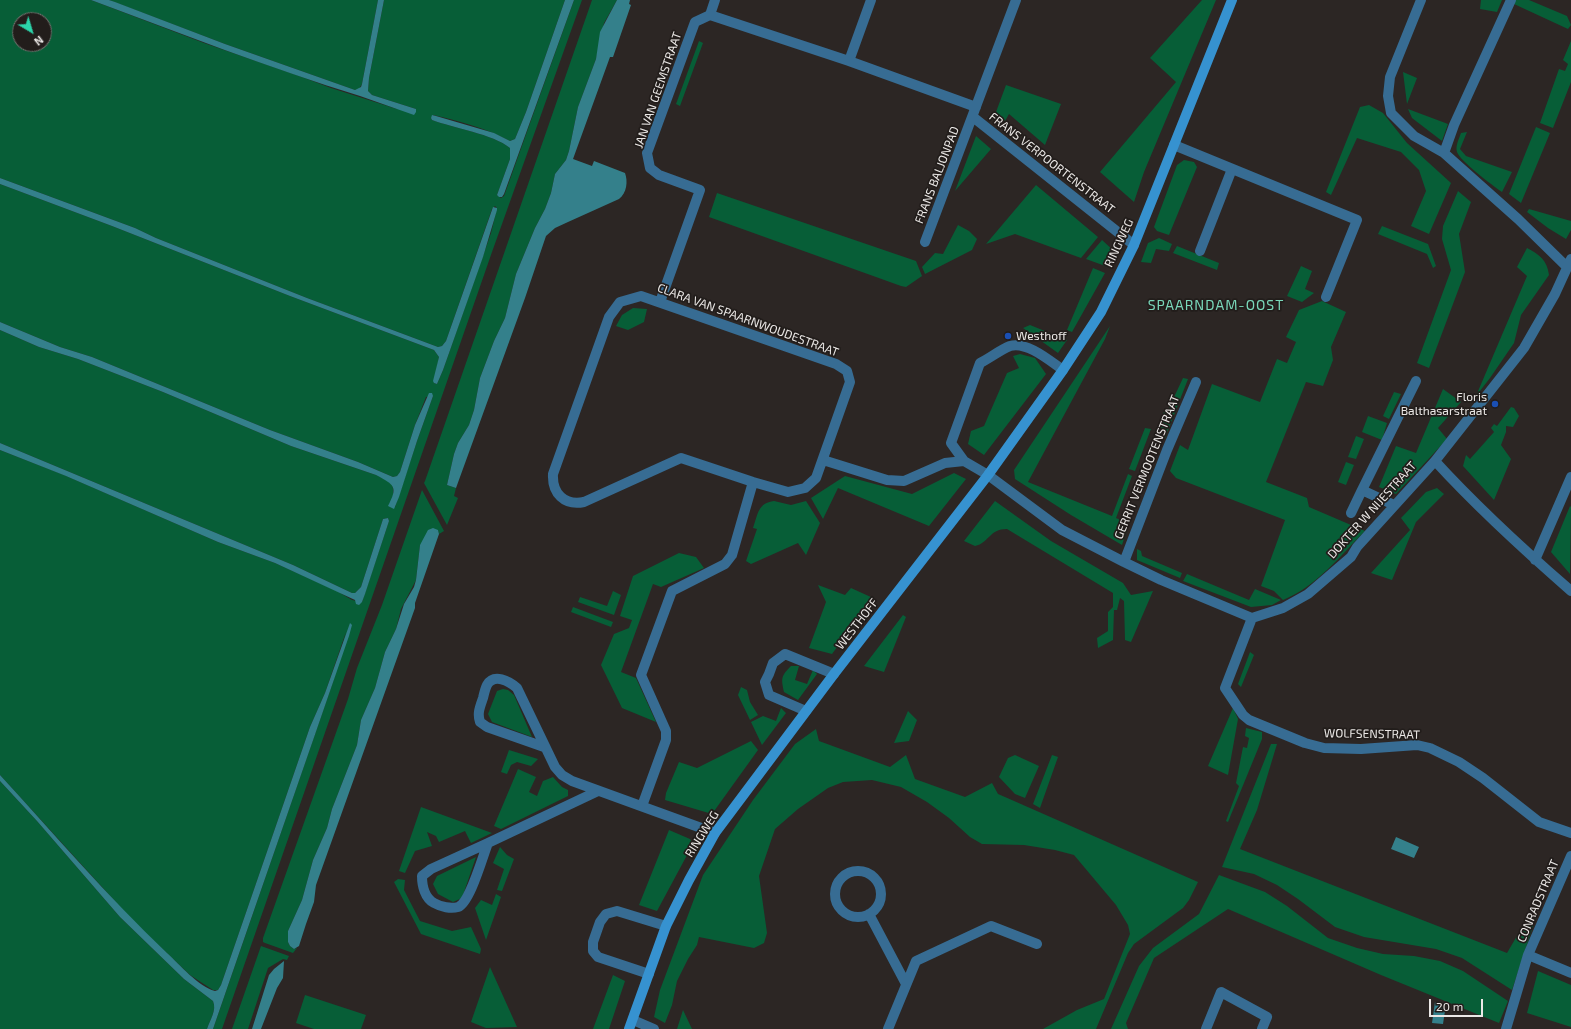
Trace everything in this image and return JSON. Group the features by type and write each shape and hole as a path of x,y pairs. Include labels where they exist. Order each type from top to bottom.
{"street":[{"path":"715,0 710,15 849,61 975,112"},
{"path":"849,61 871,0"},
{"name":"FRANS BALJONPAD","path":"925,242 1016,0"},
{"name":"RINGWEG","path":"988,475 1063,370 1101,312 1134,245 1232,0"},
{"path":"1421,0 1390,77 1388,96 1391,113 1414,136 1444,153 1569,263"},
{"path":"1444,153 1454,125 1511,0"},
{"name":"JAN VAN GEEMSTRAAT","path":"660,302 700,190 659,175 650,168 647,153 696,22 710,15"},
{"name":"FRANS VERPOORTENSTRAAT","path":"975,112 1134,245"},
{"path":"1174,145 1356,220 1326,297"},
{"path":"1200,251 1232,169"},
{"name":"DOKTER W NIJESTRAAT","path":"1252,618 1282,608 1308,594 1351,557 1357,547 1435,461 1524,348 1555,294 1569,263"},
{"name":"CLARA VAN SPAARNWOUDESTRAAT","path":"641,296 660,302 836,364 847,371 850,382 823,460 816,478 805,488 788,492 681,458 584,502 576,504 570,503 558,494 553,482 553,474 608,317 620,302 641,296"},
{"path":"1063,370 1038,353 1024,346 1011,346 980,363 951,443 964,461 988,475 1062,530 1160,580 1252,618"},
{"path":"1351,513 1416,381"},
{"name":"GERRIT VERMOOTENSTRAAT","path":"1124,562 1167,450 1196,382"},
{"path":"823,460 887,480 904,480 945,463 964,461"},
{"path":"1435,461 1451,479 1535,560 1571,591"},
{"name":"WESTHOFF","path":"834,674 988,475"},
{"path":"1535,560 1571,477"},
{"path":"642,806 666,740 666,731 641,675 672,591 721,567 732,555 753,482"},
{"path":"1362,490 1394,505"},
{"name":"WOLFSENSTRAAT","path":"1252,618 1225,688 1243,715 1249,720 1305,743 1324,748 1361,749 1417,745 1430,748 1459,762 1483,778 1539,822 1571,833"},
{"path":"806,711 769,695 765,682 773,663 785,654 834,674"},
{"name":"RINGWEG","path":"631,1024 666,926 715,833 834,674"},
{"path":"544,746 487,727 480,722 478,714 487,685 492,680 500,678 510,681 517,688 544,746 555,767 562,775 572,781 598,791 715,833"},
{"path":"488,843 469,894 464,903 458,907 445,907 433,903 422,886 422,876 431,869 598,791"},
{"name":"CONRADSTRAAT","path":"1506,1029 1528,955 1571,856"},
{"path":"854,871 862,871 875,879 881,893 879,901 873,911 869,914 853,916 846,914 836,902 836,886 840,879 846,874 854,871"},
{"path":"649,974 598,957 593,950 593,942 600,922 606,914 617,911 666,926"},
{"path":"869,914 906,984"},
{"path":"888,1029 916,961 991,926 1037,944"},
{"name":"CONRADSTRAAT","path":"1528,955 1571,973"},
{"path":"1206,1029 1221,992 1267,1017 1262,1029"},
{"path":"631,1024 654,1029"}],"green space":[{"path":"0,0 91,0 204,43 331,88 397,109 416,109 372,95 368,91 369,78 384,0 565,0 526,112 515,139 510,141 482,129 443,117 433,115 431,118 432,120 441,123 494,139 510,148 510,159 497,195 501,198 504,196 574,0 582,0 492,252 222,1029 213,1029 333,682 346,632 325,693 310,727 221,985 218,990 213,990 190,975 133,921 0,775 0,450 64,475 218,542 275,563 337,591 352,600 362,602 389,521 388,518 383,519 361,587 355,593 352,593 293,565 0,443 0,330 39,347 78,359 163,392 291,446 376,475 392,484 393,496 389,504 395,507 433,396 426,397 415,425 400,472 397,476 393,477 358,462 270,430 92,357 60,347 0,322 0,184 434,350 439,357 434,383 437,384 491,233 497,208 495,206 492,209 446,341 442,346 438,347 307,298 156,238 135,228 0,178"},
{"path":"109,0 378,0 362,84 359,89 355,90 225,44"},
{"path":"592,0 617,0 604,23 596,59 578,107 566,160 555,174 551,193 545,209 535,228 516,274 505,318 494,341 480,378 474,410 469,425 458,443 454,454 447,485 456,488 454,496 458,498 447,525 424,483"},
{"path":"1202,0 1216,0 1144,172 1134,202 1100,172 1176,82 1150,58"},
{"path":"1481,0 1502,0 1497,12 1480,9"},
{"path":"1515,0 1529,0 1567,16 1571,25 1568,29 1514,4"},
{"path":"699,41 703,43 680,106 676,104"},
{"path":"1571,41 1571,82 1553,128 1540,123 1559,69 1565,71 1568,64 1563,60"},
{"path":"1403,72 1417,78 1407,104"},
{"path":"1006,85 1061,104 1045,145 1009,114 1005,121 996,112"},
{"path":"1369,105 1383,113 1407,143 1451,183 1429,234 1411,226 1426,191 1419,170 1401,152 1357,138 1331,195 1326,192 1360,107"},
{"path":"1408,109 1448,124 1442,141 1412,118"},
{"path":"1536,127 1550,133 1521,203 1509,194"},
{"path":"1467,132 1460,149 1466,156 1512,172 1502,192 1484,179 1459,156 1457,152 1457,145 1461,133"},
{"path":"976,136 991,149 955,191"},
{"path":"1184,160 1194,162 1197,167 1169,235 1157,231 1154,227 1177,165"},
{"path":"1036,185 1098,237 1081,258 1015,234 986,244"},
{"path":"1458,191 1471,202 1459,234 1465,272 1429,368 1417,363 1451,270 1442,239 1443,226"},
{"path":"717,193 916,261 922,276 906,287 901,286 709,217"},
{"path":"1529,209 1571,221 1571,230 1566,239 1548,228 1527,212"},
{"path":"958,225 969,231 977,239 972,250 925,274 922,267 935,253 943,254"},
{"path":"1382,226 1428,244 1436,266 1433,268 1427,254 1378,234"},
{"path":"1159,238 1172,244 1169,251 1156,249 1151,263 1141,262 1148,243"},
{"path":"1102,240 1114,251 1108,267 1086,259"},
{"path":"1177,246 1219,263 1217,270 1173,253"},
{"path":"1527,248 1542,258 1547,265 1549,275 1521,315 1514,343 1476,396 1527,276 1517,267"},
{"path":"1301,266 1312,271 1305,289 1314,293 1302,302 1287,296"},
{"path":"1093,268 1105,273 1072,332 1067,330"},
{"path":"1322,301 1346,312 1331,347 1333,360 1323,386 1306,382 1266,482 1307,498 1309,507 1365,531 1317,579 1295,594 1283,600 1274,591 1261,586 1285,520 1176,478 1170,471 1180,445 1188,450 1212,384 1260,402 1277,359 1287,363 1296,342 1286,337 1299,310"},
{"path":"633,308 647,309 644,322 628,330 616,326 622,315"},
{"path":"1030,325 1067,340 1058,353 1023,328"},
{"path":"1110,326 1105,339 1028,482 1112,516 1128,474 1132,476 1116,518 1129,524 1122,545 1071,515 1015,479 1014,470"},
{"path":"1020,354 1035,358 1046,374 984,455 968,444 971,431 984,426 1007,373 1019,368 1013,356"},
{"path":"1183,378 1188,379 1165,438 1156,434 1164,412 1167,412"},
{"path":"1443,389 1461,402 1438,428 1447,439 1396,494 1379,487 1396,446 1416,453"},
{"path":"1394,392 1401,394 1389,419 1383,416"},
{"path":"1511,407 1514,408 1519,416 1513,427 1506,426 1506,432 1501,445 1511,459 1494,500 1463,466 1466,455 1470,459 1494,432 1491,428 1494,424 1497,426"},
{"path":"1368,416 1387,423 1382,440 1362,432"},
{"path":"1145,428 1151,429 1135,471 1129,469"},
{"path":"1356,436 1364,439 1356,459 1348,457"},
{"path":"1346,462 1354,465 1346,485 1338,482"},
{"path":"954,473 966,479 929,526 838,488 823,519 811,498 845,476 912,494"},
{"path":"1437,488 1444,494 1416,522 1392,580 1371,573 1410,530 1401,518 1426,492"},
{"path":"422,490 444,531 439,534 438,530 420,545 416,580 401,609 396,629 385,652 375,688 361,720 357,745 332,809 327,828 313,860 302,900 288,931 288,942 290,946 294,949 297,948 293,953 263,942 263,938 348,699 357,668 382,605"},
{"path":"774,501 791,505 806,501 820,523 806,555 798,543 751,564 746,561 757,529 753,528 759,510 765,504"},
{"path":"995,501 1051,541 1123,583 1131,595 1153,591 1131,642 1125,640 1124,601 1120,598 1117,610 1114,610 1113,640 1098,648 1097,638 1108,631 1108,612 1113,607 1113,593 1007,529 996,531 983,542 975,546 964,541"},
{"path":"1570,506 1571,507 1570,574 1551,552"},
{"path":"1137,549 1141,551 1142,556 1182,573 1180,578 1137,560"},
{"path":"679,553 696,557 704,568 661,587 653,584 621,672 636,678 656,722 622,708 601,665 614,634 629,628 632,620 620,616 633,576"},
{"path":"1187,574 1249,600 1255,589 1281,600 1272,605 1251,607 1183,581"},
{"path":"818,585 845,595 851,588 873,598 832,654 809,648 826,602"},
{"path":"613,591 621,595 614,615 578,602 580,597 607,606"},
{"path":"573,607 613,622 611,627 571,612"},
{"path":"903,615 906,617 884,672 864,666"},
{"path":"1250,652 1254,655 1241,687 1238,684"},
{"path":"791,666 799,666 795,680 807,684 813,670 817,674 798,700 784,692 782,683 785,672"},
{"path":"741,687 747,690 750,702 758,715 750,720 738,695"},
{"path":"503,689 508,690 514,695 532,737 492,722 488,714 497,691"},
{"path":"781,708 786,713 762,745 751,722 763,716 776,721"},
{"path":"1233,708 1238,719 1228,775 1208,766"},
{"path":"908,711 917,720 909,741 894,743"},
{"path":"1246,728 1262,732 1262,739 1228,822 1226,821 1239,786 1236,783 1243,747 1247,748 1249,738 1245,736"},
{"path":"816,729 819,741 890,767 906,755 915,779 965,797 992,783 998,794 1198,882 1183,908 1134,944 1128,953 1096,1029 1043,1029 1077,1010 1104,999 1130,934 1128,925 1116,905 1074,855 1024,845 982,844 970,837 949,818 927,802 901,787 872,780 843,782 828,788 798,809 775,829 759,876 767,933 764,943 754,948 699,937 697,945 677,981 672,1005 665,1023 654,1017 660,990 703,875 753,800 795,744"},
{"path":"751,741 758,750 712,814 665,800 666,793 679,762 697,768"},
{"path":"1271,744 1277,744 1257,810 1240,849 1507,953 1531,912 1536,917 1512,990 1462,958 1436,949 1364,937 1335,927 1277,885 1254,874 1222,867"},
{"path":"509,750 538,759 531,766 517,762 511,765 507,774 501,772"},
{"path":"1015,755 1039,766 1025,798 1015,794 999,777 1008,758"},
{"path":"1052,755 1058,757 1040,808 1033,804"},
{"path":"518,769 536,777 529,792 537,796 543,781 553,777 562,787 568,790 568,796 501,829 494,826"},
{"path":"0,781 37,821 120,917 184,979 213,1001 214,1011 207,1029 0,1029"},
{"path":"421,807 492,833 471,843 465,831 439,842 436,836 427,832 432,846 415,851 405,873 399,871"},
{"path":"669,830 690,839 693,844 657,911 639,905"},
{"path":"500,847 507,855 514,859 502,891 497,890 504,869 493,863"},
{"path":"476,857 462,898 453,902 438,894 433,884 437,876"},
{"path":"1219,875 1265,892 1287,906 1328,938 1357,948 1383,954 1414,956 1440,961 1463,971 1508,1001 1499,1023 1381,975 1228,909 1154,958 1126,1023 1128,1029 1111,1029 1139,966 1153,948 1199,914"},
{"path":"398,879 405,880 404,890 420,921 452,931 471,927 481,949 480,954 421,934 394,882"},
{"path":"496,894 501,897 486,940 475,908 481,900 492,905"},
{"path":"261,946 289,956 287,960 283,959 268,968 248,1029 232,1029"},
{"path":"490,967 517,1027 486,1028 471,1022"},
{"path":"1538,971 1571,985 1571,1027 1527,1013"},
{"path":"613,975 625,981 609,1029 593,1029"},
{"path":"305,995 366,1015 361,1029 314,1029 296,1023"},
{"path":"683,1010 692,1029 677,1029"}],"water":[{"path":"91,0 109,0 115,2 225,44 355,90 361,87 362,84 378,0 384,0 369,78 368,91 372,95 416,109 416,112 414,115 292,74"},
{"path":"565,0 574,0 504,194 502,197 499,197 497,195 510,159 510,148 503,143 483,135 432,120 432,115 494,133 510,141 515,139 526,112"},
{"path":"617,0 630,0 629,4 631,5 613,57 610,57 573,159 592,166 594,161 625,173 627,183 624,194 619,199 555,228 546,236 456,488 447,485 454,454 458,443 469,425 474,410 480,378 494,341 505,318 516,274 535,228 545,209 551,193 555,174 566,160 578,107 596,59 600,32"},
{"path":"0,178 135,228 156,238 307,298 438,347 442,346 446,341 493,207 497,208 497,210 483,257 437,384 433,381 439,357 434,350 0,184"},
{"path":"0,322 60,347 92,357 270,430 358,462 393,477 397,476 400,472 415,425 429,393 432,393 433,396 394,509 388,506 393,495 393,487 387,481 376,475 291,446 163,392 78,359 39,347 0,330"},
{"path":"0,443 293,565 352,593 355,593 361,587 383,519 388,518 389,521 365,594 359,605 356,604 355,600 275,563 218,542 66,476 0,450"},
{"path":"433,528 438,530 439,534 415,603 415,608 316,885 314,902 299,946 294,949 288,942 288,931 302,900 313,860 327,828 332,809 357,745 361,720 375,688 385,652 396,629 404,604 414,587 420,545 428,530"},
{"path":"350,623 352,625 349,636 213,1029 207,1029 214,1011 213,1001 184,979 120,917 37,821 0,781 0,775 145,932 183,969 202,985 215,991 218,990 310,727 325,693"},
{"path":"1396,837 1419,847 1414,858 1391,849"},
{"path":"284,961 283,978 277,988 261,1029 252,1029 269,975"},
{"path":"1435,1002 1446,1004 1443,1024 1432,1023"}],"place":[{"name":"Westhoff","path":"1008,336"},
{"name":"Floris Balthasarstraat","path":"1495,404"}],"district":[{"name":"SPAARNDAM-OOST","path":"1216,305"}]}
